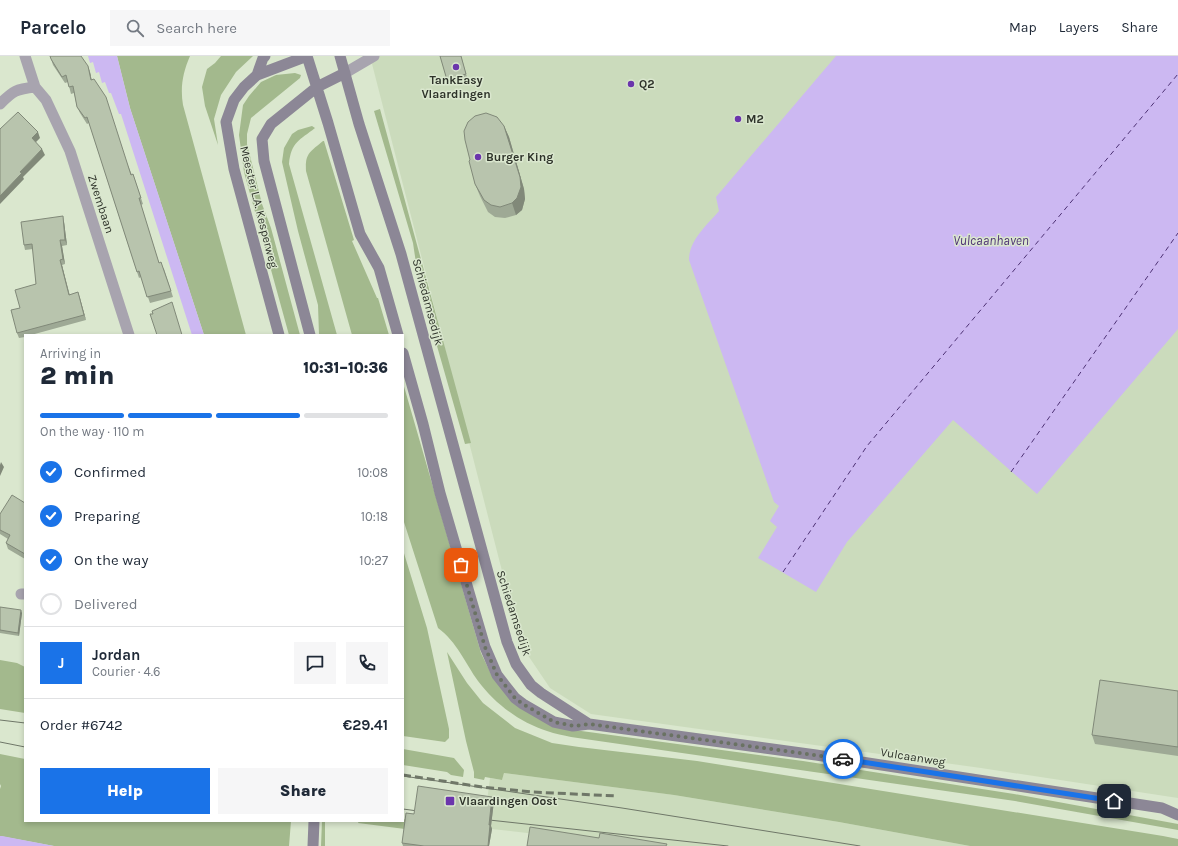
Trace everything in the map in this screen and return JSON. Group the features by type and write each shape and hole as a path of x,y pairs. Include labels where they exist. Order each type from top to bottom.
{"main road":[{"path":"257,75 265,56"},
{"path":"307,56 360,234 379,268 398,334"},
{"name":"Meester L.A. Kesperweg","path":"279,334 234,169 226,122 234,100 244,87 257,75 307,56"},
{"name":"Schiedamsedijk","path":"340,56 359,124 401,254 507,642 516,664 530,684 541,693 589,724"},
{"name":"Meester L.A. Kesperweg","path":"310,334 264,161 262,139 271,124 317,87 345,73"},
{"path":"404,357 440,493 485,647 497,675 515,698 554,722 574,726 589,724"},
{"name":"Vulcaanweg","path":"589,724 816,755 1162,808 1178,815"},
{"name":"Vulcaanweg","path":"1162,808 1178,806"},
{"path":"313,846 314,822"}],"street":[{"name":"Zwembaan","path":"25,56 35,87 46,100 70,151 130,334"},
{"path":"345,73 374,56"},
{"path":"0,104 12,92 22,88 35,87"}],"shaded area":[{"path":"117,56 190,56 183,80 183,105 246,334 204,334 130,108"},
{"path":"221,56 253,56 236,72 221,95 214,119 218,145 205,106 202,87 207,69"},
{"path":"370,56 1178,56 1178,798 981,768 591,714 550,688 521,645"},
{"path":"295,73 301,75 300,78 251,118 247,134 247,144 262,204 271,228 300,334 289,334 244,172 239,135 243,105 261,82 276,75"},
{"path":"380,109 471,443 465,444 419,283 413,243 374,111"},
{"path":"312,126 315,128 294,146 289,164 337,334 319,334 318,305 298,231 282,162 284,148 292,134 298,130"},
{"path":"324,141 354,240 352,241 378,298 389,334 352,334 306,171 306,160 309,153"},
{"path":"404,386 481,653 492,676 511,699 574,730 803,761 1014,794 1178,824 1178,830 1015,801 571,737 553,733 518,718 500,705 478,681 456,646 438,628 404,522"},
{"path":"404,553 427,628 449,729 449,738 445,742 404,736"},
{"path":"447,652 467,683 483,703 515,728 552,743 697,761 1163,836 1178,839 1178,846 970,846 839,822 674,795 504,773 502,780 485,777 484,780 474,778 474,772"},
{"path":"0,660 17,663 24,666 24,713 0,709"},
{"path":"404,749 454,758 464,770 463,777 451,775 447,772 404,765"},
{"path":"0,754 24,759 24,822 291,822 289,846 54,846 0,836"},
{"path":"504,773 674,795 839,822 970,846 638,846 492,829 485,817 490,778 502,780"},
{"path":"404,819 407,820 405,829 358,823 404,822"},
{"path":"322,822 325,822 325,846 321,846"}],"water":[{"path":"88,56 117,56 130,108 204,334 192,334 121,114 119,114 105,82 102,83 99,72 96,73 93,62 90,63"},
{"name":"Vulcaanhaven","path":"836,56 1178,56 1178,329 1037,494 953,420 847,542 816,592 758,558 777,527 770,521 779,506 774,502 689,260 695,239 719,211 716,197"},
{"path":"0,836 2,836 54,846 0,846"}],"building":[{"path":"50,56 81,56 88,66 91,80 94,79 106,97 131,175 133,174 141,198 139,198 159,263 161,262 171,291 147,297 139,271 137,272 87,117 85,118 77,107 73,86 69,87 66,75 62,77"},
{"path":"440,56 461,56 466,74 447,80"},
{"path":"18,112 38,132 32,138 42,149 0,196 0,129"},
{"path":"486,113 497,117 504,126 520,177 521,187 517,198 512,203 500,207 491,205 484,200 475,184 465,140 464,131 468,122 475,116"},
{"path":"63,216 65,240 60,240 63,259 60,260 69,295 78,292 84,315 17,333 11,310 20,308 15,290 36,284 32,244 24,245 21,222"},
{"path":"172,302 182,334 157,334 150,314 153,314 152,311"},
{"path":"12,495 24,502 24,553 6,543 10,535 0,530 0,514"},
{"path":"0,607 21,610 18,633 0,630"},
{"path":"1100,680 1178,691 1178,747 1092,735"},
{"path":"418,786 492,797 488,846 424,846 402,843 406,813 414,814"},
{"path":"530,827 599,838 600,833 667,844 666,846 527,846"}],"ferry route":[{"path":"783,572 867,446 1178,74"},
{"path":"1011,472 1178,233"}],"tram line":[{"path":"0,720 24,723"},
{"path":"0,742 24,747"},
{"path":"404,776 622,808 860,846"},
{"path":"404,809 425,812"},
{"path":"480,819 728,846"}],"railway":[{"path":"404,775 482,787 532,792 617,796"}],"way so far":[{"path":"461,565 485,647 497,675 515,698 554,722 574,726 589,724 843,759"}],"place":[{"name":"TankEasy Vlaardingen","path":"456,67"},
{"name":"Q2","path":"631,84"},
{"name":"M2","path":"738,119"},
{"name":"Burger King","path":"478,157"},
{"name":"Vlaardingen Oost","path":"450,801"}],"route":[{"path":"843,759 1114,801"}]}
